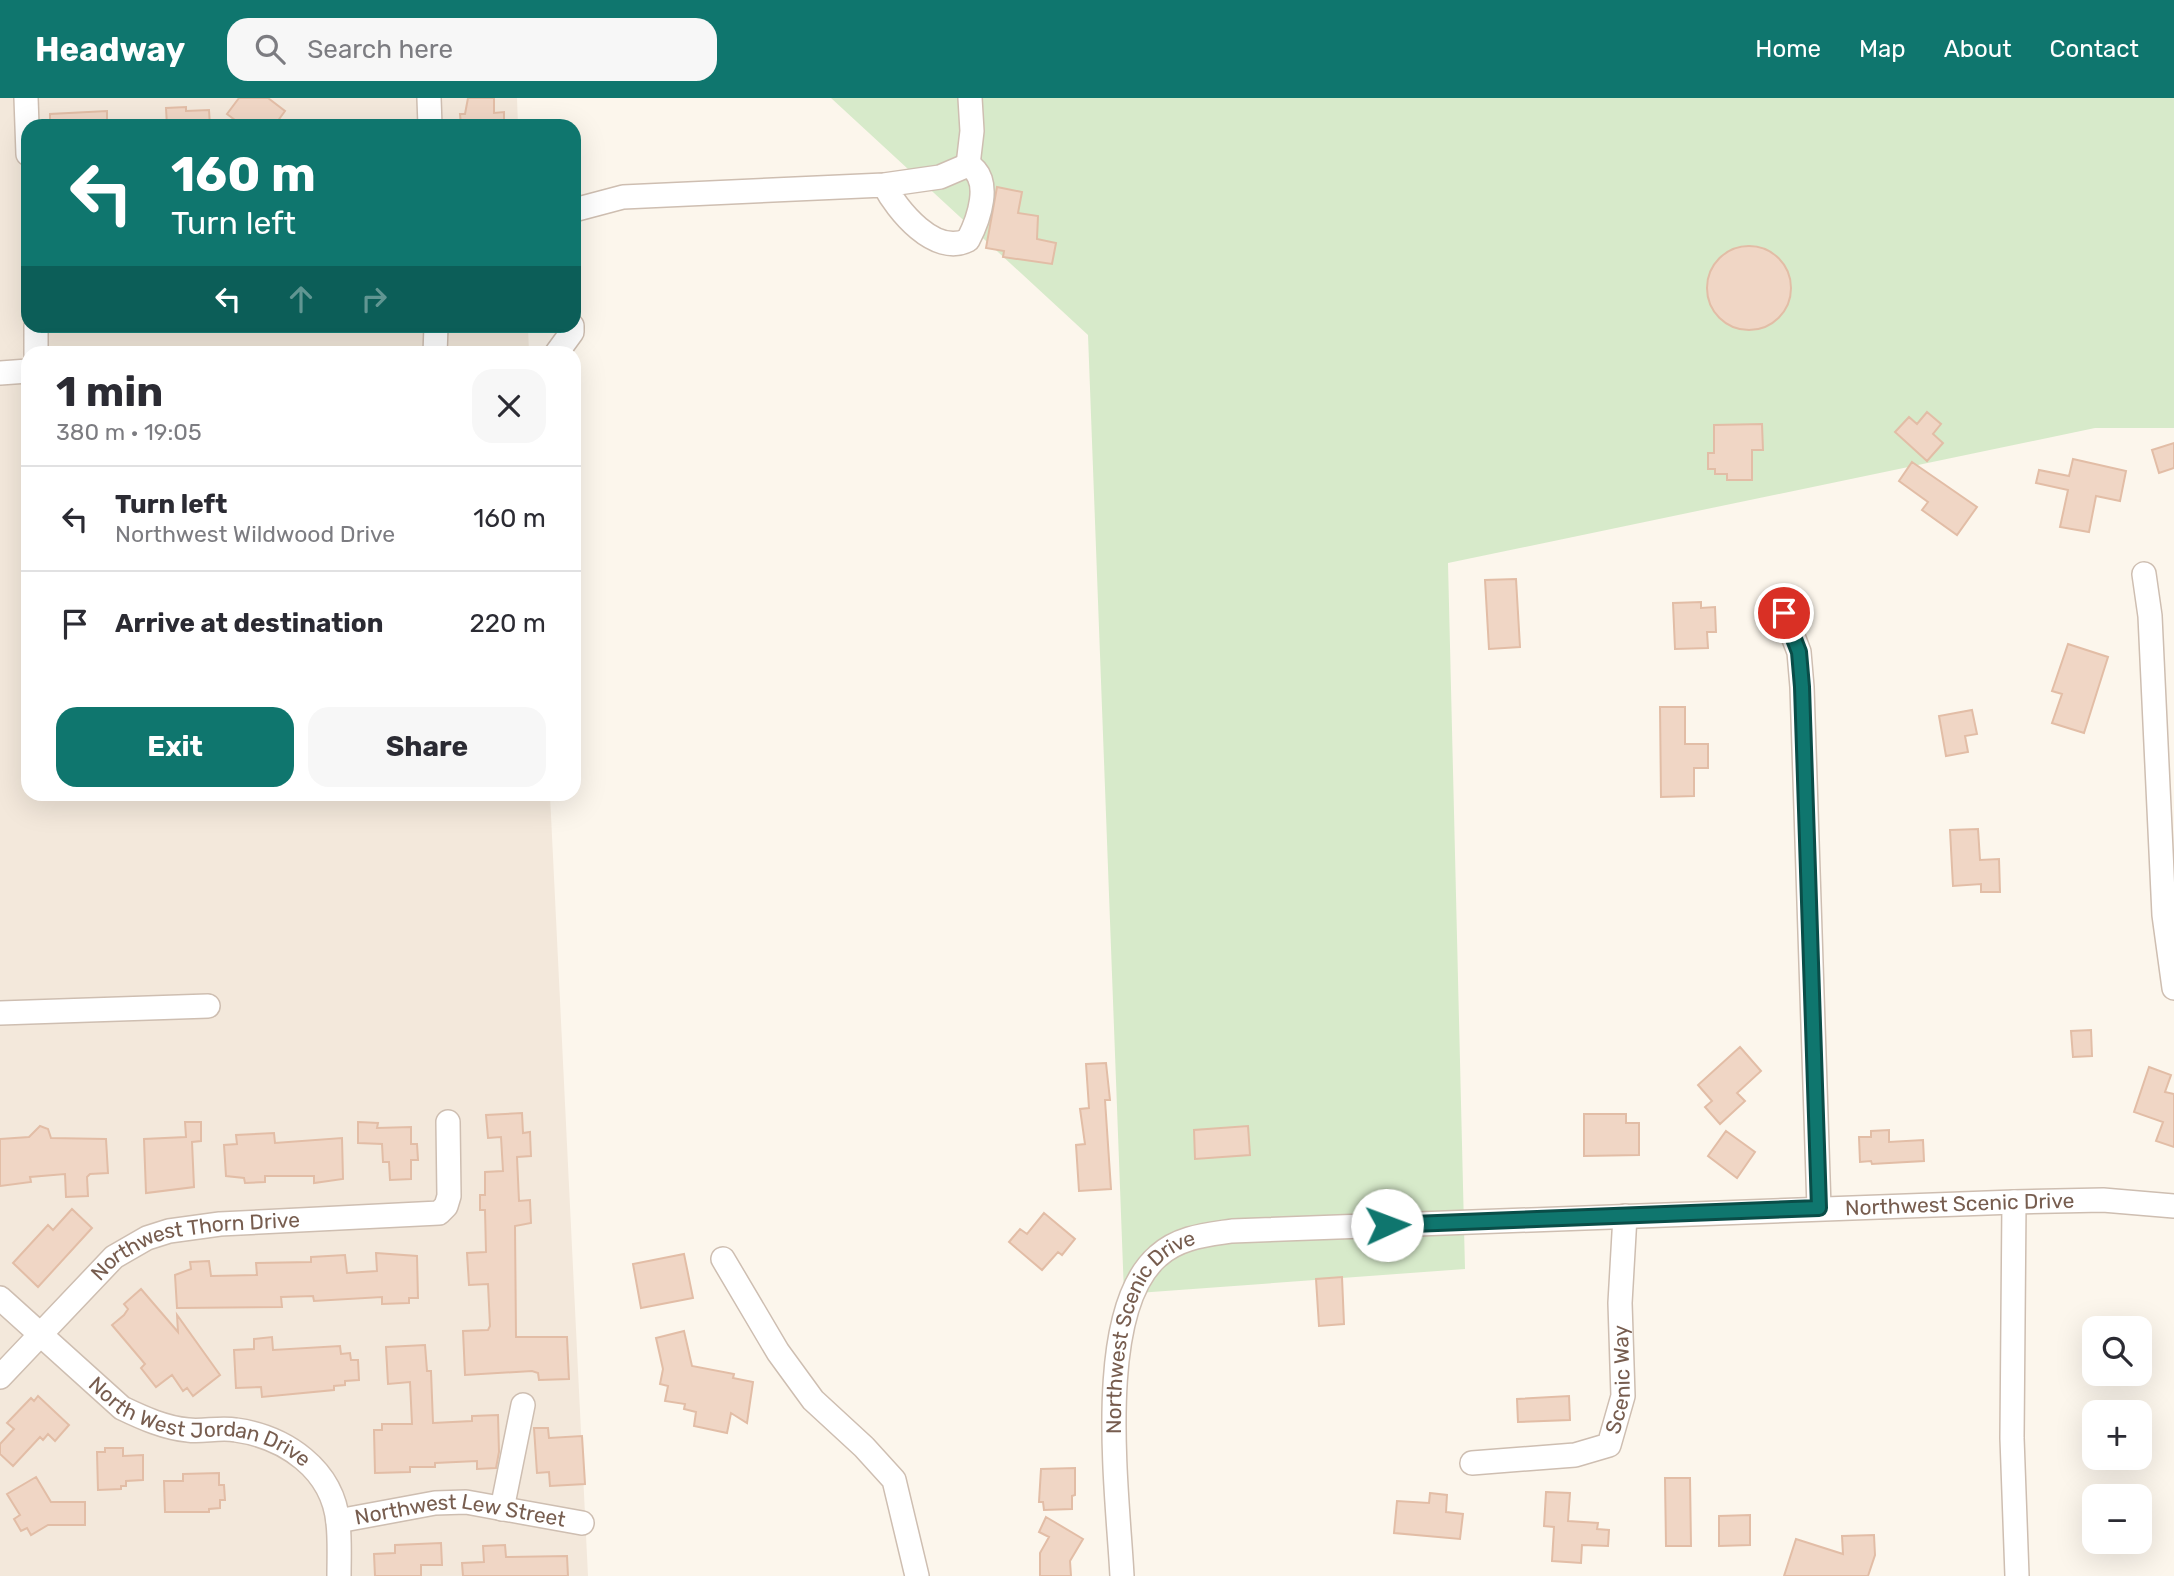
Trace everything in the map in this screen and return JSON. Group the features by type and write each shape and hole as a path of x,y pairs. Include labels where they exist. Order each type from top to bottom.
{"street":[{"path":"26,98 27,119"},
{"path":"429,98 430,119"},
{"path":"968,164 972,131 970,98"},
{"path":"884,185 892,202 914,224 945,243 962,243 968,240 979,218 982,182 976,168 968,164"},
{"path":"581,208 623,197 884,185 940,177 968,164"},
{"path":"0,373 21,372"},
{"path":"2144,574 2150,616 2174,988"},
{"path":"1784,613 1799,652 1802,687 1819,1208"},
{"path":"0,1013 208,1006"},
{"name":"Northwest Thorn Drive","path":"0,1377 114,1257 147,1238 169,1231 220,1224 439,1213 446,1206 449,1196 448,1122"},
{"name":"Northwest Scenic Drive","path":"1122,1576 1114,1429 1124,1316 1137,1283 1159,1255 1197,1236 1232,1231 2014,1202 2103,1200 2174,1206"},
{"path":"2014,1202 2012,1438 2017,1576"},
{"name":"Scenic Way","path":"1472,1463 1575,1455 1609,1445 1623,1396 1620,1303 1625,1216"},
{"path":"723,1259 778,1353 813,1400 864,1447 894,1480 917,1576"},
{"name":"North West Jordan Drive","path":"0,1298 122,1408 145,1419 187,1430 233,1429 272,1438 301,1456 322,1478 332,1496 338,1521 340,1576"},
{"path":"502,1509 523,1405"},
{"name":"Northwest Lew Street","path":"338,1521 435,1503 466,1502 582,1523"}],"shaded area":[{"path":"0,98 517,98 518,119 21,119 21,333 528,333 529,346 21,346 21,801 550,801 588,1576 0,1576"}],"green space":[{"path":"831,98 2174,98 2174,428 2095,428 1448,563 1465,1269 1124,1294 1088,335"}],"building":[{"path":"239,98 268,98 285,111 279,119 234,119 227,114"},
{"path":"468,98 494,98 494,113 504,112 504,119 460,119 460,114 465,114"},
{"path":"166,108 209,110 210,119 167,119"},
{"path":"107,111 107,119 50,119 50,114"},
{"path":"997,187 1022,192 1018,213 1038,216 1037,239 1056,243 1052,264 1003,257 1004,251 986,248"},
{"path":"1749,246 1765,249 1779,258 1788,272 1791,288 1788,304 1779,318 1765,327 1749,330 1733,327 1719,318 1710,304 1707,288 1710,272 1719,258 1733,249"},
{"path":"1927,412 1941,424 1933,434 1943,443 1927,461 1895,432 1909,417 1917,424"},
{"path":"1762,424 1763,450 1752,450 1752,480 1727,480 1727,474 1715,474 1715,469 1708,469 1708,453 1714,453 1714,425"},
{"path":"2174,443 2174,468 2159,473 2152,450"},
{"path":"2073,459 2126,471 2120,501 2096,496 2089,532 2060,527 2068,490 2036,483 2039,470 2069,476"},
{"path":"1912,462 1977,507 1957,535 1922,510 1928,502 1899,481"},
{"path":"1516,579 1520,647 1489,649 1485,580"},
{"path":"1701,602 1701,608 1715,607 1716,632 1707,632 1708,648 1675,649 1673,603"},
{"path":"2068,644 2108,657 2084,733 2052,723 2062,694 2052,691"},
{"path":"1660,707 1685,707 1685,744 1708,744 1708,768 1694,768 1694,796 1661,797"},
{"path":"1972,710 1977,734 1965,736 1968,752 1946,756 1939,716"},
{"path":"1978,829 1980,860 1999,859 2000,892 1981,892 1981,884 1953,886 1950,830"},
{"path":"2091,1030 2092,1056 2073,1057 2071,1031"},
{"path":"1740,1047 1761,1071 1737,1093 1745,1101 1720,1124 1705,1107 1712,1101 1698,1085"},
{"path":"1106,1063 1110,1100 1105,1100 1111,1189 1079,1191 1076,1145 1085,1144 1080,1109 1089,1108 1086,1064"},
{"path":"2149,1067 2171,1075 2165,1092 2174,1094 2174,1147 2156,1141 2163,1122 2134,1112"},
{"path":"522,1113 523,1133 530,1132 531,1156 517,1157 519,1201 530,1200 531,1223 515,1226 516,1337 567,1337 569,1379 539,1380 538,1373 532,1371 465,1375 463,1331 488,1330 490,1326 488,1284 469,1285 467,1253 486,1252 485,1210 480,1210 480,1195 485,1195 485,1172 503,1171 501,1137 488,1138 486,1115"},
{"path":"1584,1114 1626,1114 1626,1123 1639,1123 1639,1155 1584,1156"},
{"path":"185,1122 201,1122 201,1141 192,1142 194,1187 146,1193 144,1139 186,1137"},
{"path":"358,1122 378,1123 377,1128 411,1127 411,1144 417,1144 418,1160 411,1160 411,1179 390,1180 389,1162 383,1162 382,1144 358,1143"},
{"path":"40,1126 48,1129 51,1138 106,1139 108,1173 90,1174 87,1177 88,1196 66,1197 65,1174 30,1177 31,1182 0,1186 0,1139 29,1137"},
{"path":"1248,1126 1250,1155 1195,1159 1194,1130"},
{"path":"1889,1130 1889,1142 1923,1140 1924,1161 1872,1164 1871,1161 1860,1162 1859,1137 1871,1137 1871,1131"},
{"path":"1726,1131 1755,1152 1737,1178 1708,1156"},
{"path":"274,1133 275,1143 342,1138 343,1179 314,1183 314,1176 265,1176 265,1182 245,1183 244,1178 226,1176 224,1145 237,1144 236,1135"},
{"path":"72,1209 92,1228 38,1287 13,1263 48,1225 53,1230"},
{"path":"1044,1213 1075,1239 1062,1255 1058,1252 1042,1270 1009,1242 1020,1229 1027,1234"},
{"path":"376,1253 417,1256 418,1298 409,1298 409,1303 382,1304 382,1297 314,1301 313,1296 281,1297 282,1307 177,1308 175,1275 191,1269 190,1262 209,1261 211,1276 257,1275 256,1263 311,1262 311,1257 345,1255 347,1273 377,1271"},
{"path":"684,1254 693,1298 641,1308 633,1264"},
{"path":"1342,1277 1344,1324 1319,1326 1316,1279"},
{"path":"141,1289 178,1332 177,1315 220,1375 193,1396 187,1388 183,1391 172,1375 156,1387 141,1368 145,1364 112,1325 128,1309 124,1304"},
{"path":"684,1331 692,1366 734,1374 733,1378 753,1382 747,1423 731,1413 727,1433 694,1426 696,1412 684,1409 685,1404 665,1401 668,1386 660,1384 663,1369 656,1338"},
{"path":"272,1337 273,1350 340,1346 341,1354 350,1353 351,1360 358,1360 359,1380 345,1381 345,1385 334,1386 334,1390 262,1397 261,1387 236,1388 234,1350 254,1349 254,1339"},
{"path":"425,1345 427,1371 431,1371 433,1423 472,1421 472,1416 498,1415 499,1452 496,1468 477,1469 477,1461 435,1463 435,1467 410,1467 410,1472 375,1473 374,1430 382,1430 382,1424 412,1424 410,1382 388,1384 386,1347"},
{"path":"38,1396 69,1425 55,1441 48,1434 43,1440 40,1437 13,1466 0,1454 0,1444 14,1429 7,1423 31,1398 34,1401"},
{"path":"1569,1396 1570,1420 1518,1422 1517,1399"},
{"path":"534,1428 548,1428 549,1438 582,1436 585,1484 550,1486 549,1472 537,1473"},
{"path":"105,1448 123,1448 123,1456 143,1455 143,1480 126,1481 126,1486 121,1486 121,1489 98,1490 97,1452 105,1452"},
{"path":"1075,1468 1072,1509 1044,1510 1043,1502 1039,1502 1041,1469"},
{"path":"219,1473 219,1485 224,1485 225,1500 220,1500 220,1508 209,1509 209,1512 165,1512 164,1481 183,1481 183,1474"},
{"path":"36,1477 51,1502 85,1502 85,1525 48,1525 31,1535 27,1528 21,1531 14,1519 20,1515 7,1494"},
{"path":"1665,1478 1690,1478 1691,1546 1666,1546"},
{"path":"1546,1492 1570,1493 1568,1521 1598,1523 1597,1529 1609,1530 1608,1546 1582,1545 1581,1563 1552,1561 1554,1527 1544,1526"},
{"path":"1430,1493 1447,1495 1446,1512 1463,1514 1460,1539 1394,1533 1397,1501 1429,1503"},
{"path":"1750,1515 1750,1545 1719,1546 1719,1516"},
{"path":"1046,1517 1083,1539 1070,1561 1071,1576 1040,1576 1040,1553 1049,1537 1039,1532"},
{"path":"1874,1535 1875,1555 1868,1576 1784,1576 1796,1539 1843,1554 1842,1536"},
{"path":"441,1543 442,1565 421,1565 421,1576 375,1576 374,1554 395,1553 395,1545"},
{"path":"505,1545 506,1557 567,1556 568,1576 463,1576 462,1563 484,1562 483,1546"}],"route":[{"path":"1387,1225 1819,1208 1802,687 1799,652 1784,613"}]}
